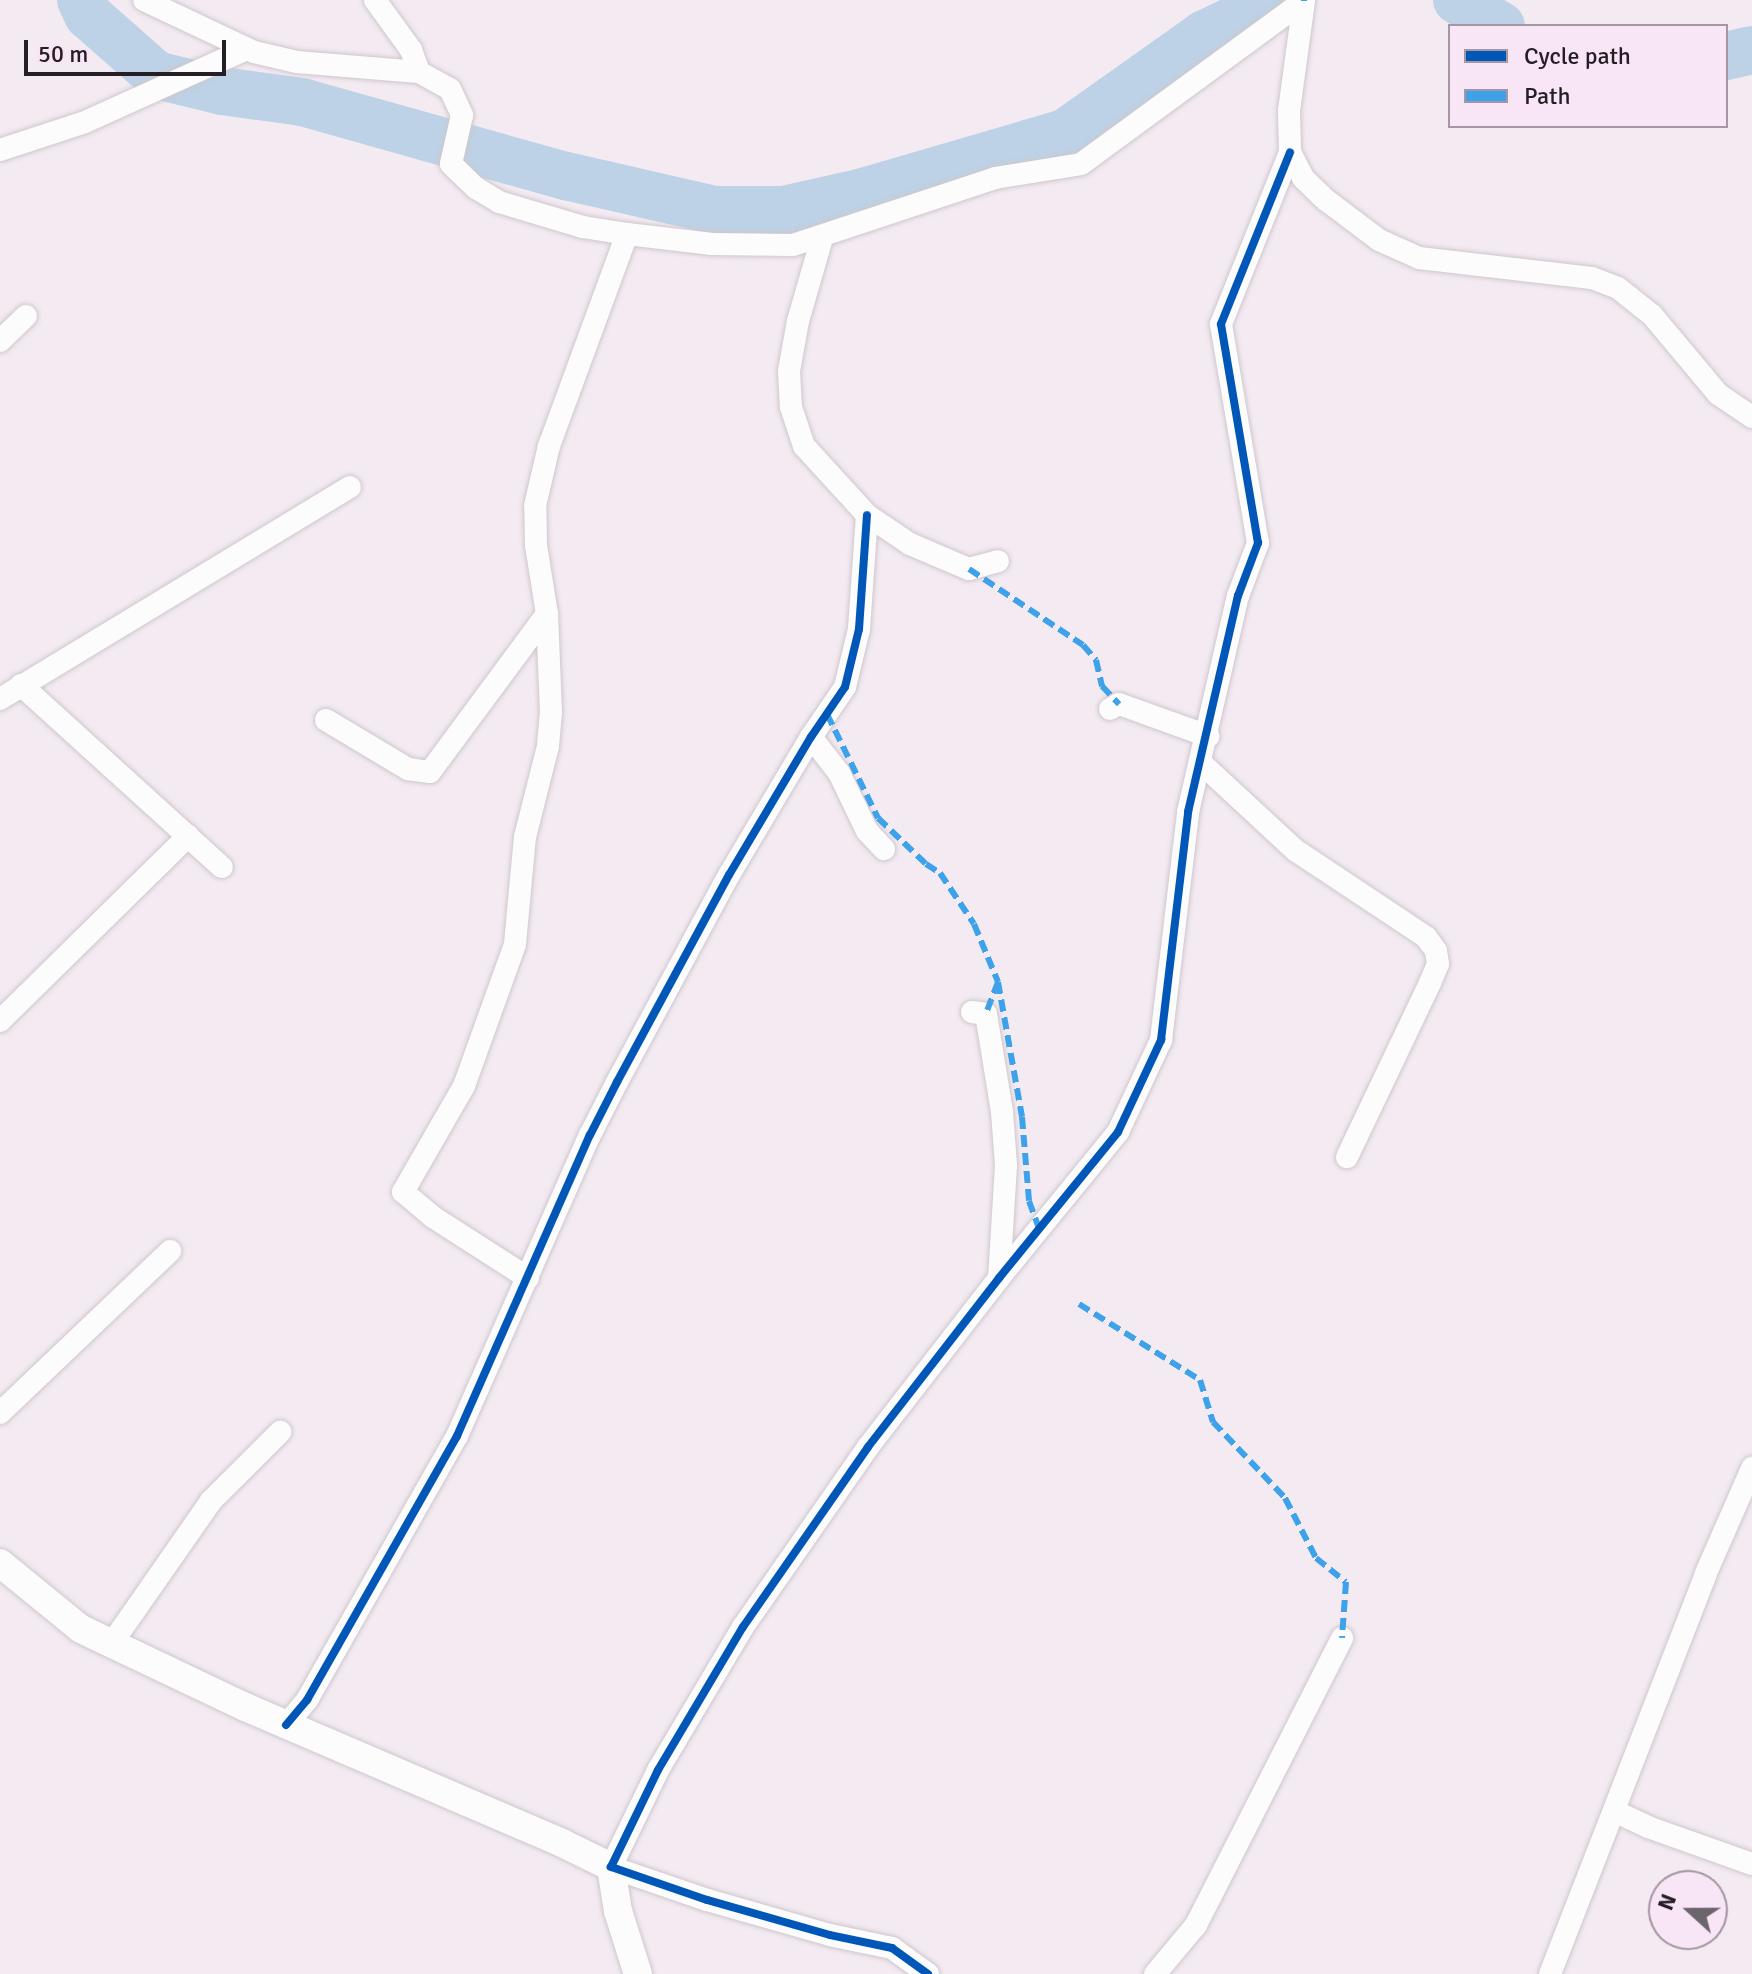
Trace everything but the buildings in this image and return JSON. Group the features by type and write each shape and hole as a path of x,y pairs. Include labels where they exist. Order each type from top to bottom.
{"street":[{"path":"144,0 247,49 297,62 419,72 450,89 462,115 451,164 476,188 499,202 583,227 627,234 712,244 793,245 822,238 914,203 995,178 1081,164 1304,1 1289,111 1290,152 1221,324 1258,543 1238,596 1188,812 1161,1040 1118,1132 999,1278 868,1447 743,1627 658,1770 611,1867 618,1911 638,1974"},
{"path":"375,0 411,50 419,72"},
{"path":"0,150 85,122 247,49"},
{"path":"1290,152 1303,178 1326,200 1379,240 1419,258 1592,278 1618,288 1652,315 1718,394 1752,417"},
{"path":"528,1278 433,1217 403,1192 464,1086 515,944 525,837 548,746 551,671 547,614 536,545 535,506 540,480 627,234"},
{"path":"822,238 790,355 791,407 804,446 867,515 910,544 969,569 998,561"},
{"path":"0,341 26,316"},
{"path":"0,699 350,487"},
{"path":"286,1725 307,1700 457,1436 617,1082 729,875 811,737 845,687 859,629 867,515"},
{"path":"326,720 408,769 430,772 547,614"},
{"path":"21,685 222,867"},
{"path":"1110,709 1119,704 1208,736"},
{"path":"811,737 839,773 867,831 884,849"},
{"path":"1200,762 1295,850 1426,937 1436,951 1438,964 1430,983 1347,1157"},
{"path":"0,1021 188,836"},
{"path":"972,1012 986,1014 1002,1112 1006,1165 999,1278"},
{"path":"0,1413 170,1251"},
{"path":"112,1643 211,1501 280,1432"},
{"path":"1550,1974 1706,1573 1752,1468"},
{"path":"0,1563 81,1629 286,1725 611,1867 707,1900 830,1935 892,1948 928,1974"},
{"path":"1155,1974 1196,1925 1342,1638"},
{"path":"1614,1811 1648,1827 1752,1864"}],"waterway":[{"path":"81,0 88,15 156,75 222,91 302,102 566,176 715,210 784,210 863,192 1065,133 1205,34 1276,0"},
{"path":"1457,0 1498,24"},
{"path":"1728,56 1752,50"}],"marked path":[{"path":"969,569 1083,645 1096,660 1102,686 1119,704"},
{"path":"827,714 878,818 926,864 940,873 974,924 998,982 986,1014"},
{"path":"998,982 1022,1117 1029,1201 1040,1231"},
{"path":"1079,1304 1200,1380 1213,1422 1285,1498 1316,1558 1346,1582 1342,1638"}],"cycle path":[{"path":"928,1974 892,1948 830,1935 707,1900 611,1867 658,1770 743,1627 868,1447 999,1278 1118,1132 1161,1040 1188,812 1238,596 1258,543 1221,324 1290,152"},
{"path":"286,1725 307,1700 457,1436 590,1135 617,1082 729,875 811,737 845,687 859,629 867,515"}]}
